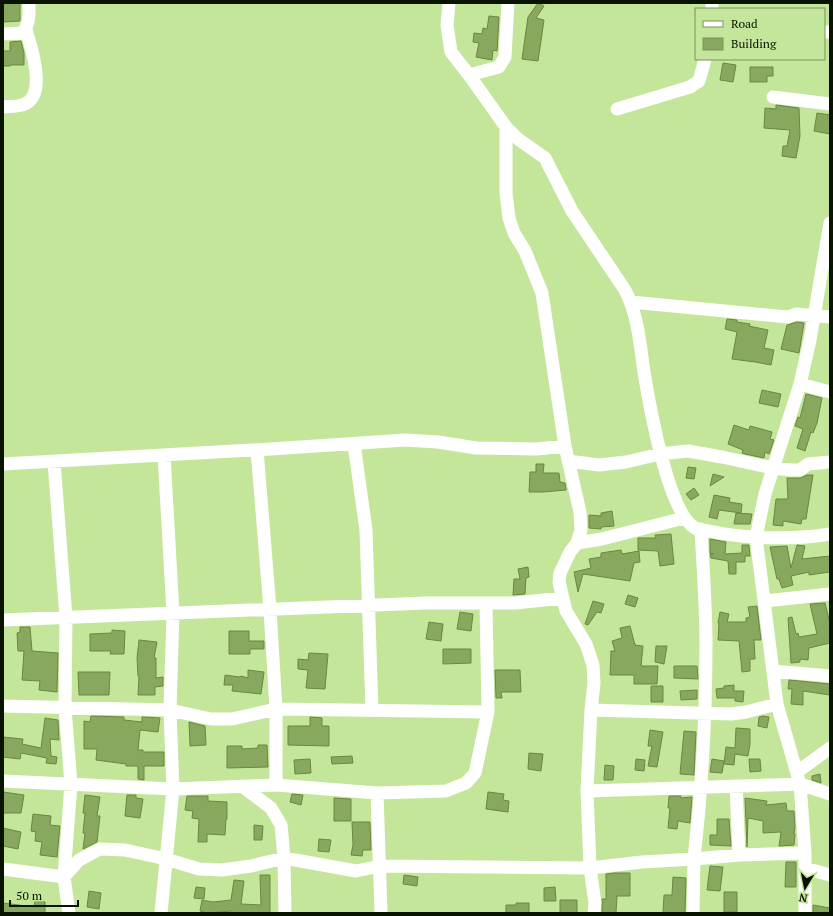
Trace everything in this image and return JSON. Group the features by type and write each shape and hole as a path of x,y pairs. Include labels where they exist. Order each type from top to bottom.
{"street":[{"path":"3,34 22,33 26,30 28,26 29,3"},
{"path":"449,3 447,25 451,52 506,127 518,139 545,158 572,211 625,290 631,302 637,326 660,454 676,501 684,518 695,528 720,534 756,537 816,536 830,534"},
{"path":"469,75 499,67 505,57 508,3"},
{"path":"3,107 25,104 31,100 34,94 36,80 34,55 26,30"},
{"path":"616,109 690,87 698,81 705,60"},
{"path":"773,97 830,104"},
{"path":"506,127 506,193 509,218 514,233 525,251 542,293 565,446 580,512 581,530 577,542 570,552 560,573 559,582 566,611 586,644 593,665 594,683 591,710 587,791 590,868 595,904 594,913"},
{"path":"805,913 805,853 799,778 777,704 756,537 765,494 800,384 810,340 828,243 830,223"},
{"path":"631,302 788,317 796,314 830,317"},
{"path":"800,384 830,392"},
{"path":"3,464 164,456 405,440 438,442 476,448 536,449 565,446"},
{"path":"354,444 366,530 370,605 372,710"},
{"path":"257,450 270,609 276,709 276,785"},
{"path":"568,461 599,465 626,462 660,454 688,451 773,468 800,470 808,464 830,462"},
{"path":"161,913 173,790 170,710 173,613 164,456"},
{"path":"54,462 66,617 65,708 71,784 64,877 69,913"},
{"path":"577,542 602,539 684,518"},
{"path":"693,913 694,859 705,713 706,643 701,529"},
{"path":"765,601 830,594"},
{"path":"3,620 425,603 515,603 563,598"},
{"path":"3,781 173,790 276,785 377,794 446,791 466,783 475,773 488,712 486,603"},
{"path":"773,671 830,676"},
{"path":"591,710 731,714 746,712 777,704"},
{"path":"3,706 170,710 211,719 232,719 276,709 488,712"},
{"path":"799,778 830,748"},
{"path":"587,791 736,786 799,778 830,794"},
{"path":"242,786 271,808 281,825 284,858 284,913"},
{"path":"736,786 739,855"},
{"path":"377,794 381,913"},
{"path":"64,877 79,860 100,849 125,850 166,858 199,869 222,870 251,866 284,858 356,871 380,866 590,868 642,862 739,855 805,853"},
{"path":"805,868 830,875"},
{"path":"3,869 64,877"}],"building":[{"path":"3,3 20,3 20,21 3,22"},
{"path":"538,3 544,6 536,18 544,20 538,61 522,59 528,17"},
{"path":"489,16 499,17 497,51 493,50 492,60 476,57 479,43 473,42 474,33 482,34 483,28 487,29"},
{"path":"21,41 24,53 24,65 3,66 3,51 10,51 10,42"},
{"path":"723,63 736,65 733,82 720,80"},
{"path":"750,67 773,67 773,76 767,76 767,82 750,82"},
{"path":"776,105 799,108 800,136 796,158 782,156 783,146 787,146 790,130 764,128 765,108 776,109"},
{"path":"817,113 830,115 830,134 814,131"},
{"path":"727,319 737,320 737,322 750,324 749,326 768,330 764,348 774,350 771,365 732,359 737,332 725,329"},
{"path":"797,322 804,323 799,353 781,349 787,325"},
{"path":"762,390 781,394 778,407 759,403"},
{"path":"806,394 822,398 817,423 813,433 811,432 805,451 797,448 803,429 795,426 798,417 800,418"},
{"path":"734,425 749,430 750,426 772,432 770,439 774,440 769,454 765,452 764,458 745,454 742,453 743,450 728,444"},
{"path":"536,464 544,464 543,473 559,473 560,482 565,483 566,490 529,492 530,472 536,472"},
{"path":"688,467 696,468 694,479 686,478"},
{"path":"713,474 724,477 710,486"},
{"path":"807,475 813,475 806,519 802,519 801,524 783,521 783,526 773,525 776,499 788,499 787,478 800,478"},
{"path":"694,488 699,495 691,500 686,494"},
{"path":"714,495 730,498 729,502 742,504 741,513 719,510 717,519 709,517"},
{"path":"612,511 614,526 601,527 601,529 589,528 589,515 601,516 601,513"},
{"path":"736,513 752,514 750,524 734,524"},
{"path":"671,534 674,564 660,566 658,551 638,550 638,538 656,538 655,535"},
{"path":"710,539 726,542 725,554 742,553 742,545 749,545 750,556 745,556 745,562 736,562 736,574 729,574 728,561 711,558 710,554 713,554 710,553"},
{"path":"797,545 805,546 802,559 830,556 830,572 809,575 809,572 791,576 793,585 782,588 779,579 777,579 770,547 787,546 791,568"},
{"path":"621,550 622,554 639,551 640,562 634,563 630,581 583,574 578,592 574,572 591,568 589,559 601,557 601,553"},
{"path":"528,567 529,577 526,578 525,594 513,595 514,579 520,579 518,569"},
{"path":"628,595 638,598 635,607 625,604"},
{"path":"593,601 604,604 601,613 597,612 588,625 585,624"},
{"path":"825,603 830,623 830,643 809,648 808,660 800,659 800,662 791,663 788,618 792,617 796,634 798,633 799,637 817,634 810,604"},
{"path":"757,606 761,640 754,640 755,659 750,659 750,671 742,672 739,641 718,640 718,623 720,612 729,614 727,622 746,622 746,618 750,617 748,607"},
{"path":"460,612 473,614 471,631 457,629"},
{"path":"429,622 443,624 441,641 426,639"},
{"path":"630,626 635,645 643,646 641,666 658,666 657,684 634,684 634,675 610,675 611,651 615,651 612,641 622,638 620,628"},
{"path":"20,627 30,627 32,651 58,653 57,692 39,690 40,681 22,680 24,651 18,651 17,633 20,632"},
{"path":"112,630 125,631 124,654 110,654 111,651 90,651 90,634 112,633"},
{"path":"229,631 249,631 249,641 264,641 264,649 250,649 250,654 229,654"},
{"path":"139,640 157,642 154,658 156,658 156,678 163,677 163,686 155,687 155,695 138,695 139,676 137,658"},
{"path":"656,646 667,646 664,664 655,662"},
{"path":"443,649 471,649 471,663 443,664"},
{"path":"309,653 328,654 325,689 306,688 308,670 298,669 298,659 308,660"},
{"path":"674,666 697,666 698,679 674,678"},
{"path":"248,670 264,672 261,694 232,691 233,685 224,685 225,675 248,678"},
{"path":"495,670 520,670 521,692 501,692 502,698 496,698"},
{"path":"78,672 110,672 109,695 79,695"},
{"path":"789,680 830,684 830,695 803,691 803,705 791,704 792,689 788,689"},
{"path":"734,685 734,691 744,691 743,702 735,701 735,698 717,698 716,689"},
{"path":"651,686 663,686 663,702 651,702"},
{"path":"697,690 697,699 681,700 680,691"},
{"path":"91,716 124,717 124,720 142,722 142,717 160,718 158,732 140,730 138,750 143,750 143,752 164,752 164,766 144,766 144,780 138,779 138,766 126,766 126,764 96,760 97,749 84,749 84,721 90,722"},
{"path":"310,717 322,718 322,726 329,726 329,746 288,745 288,726 310,726"},
{"path":"759,717 769,717 767,728 758,726"},
{"path":"45,718 58,720 59,740 50,739 51,756 57,757 56,764 46,763 47,758 21,753 20,759 3,757 3,737 23,739 22,744 41,748"},
{"path":"189,722 205,726 206,745 190,746"},
{"path":"736,728 750,729 748,756 735,754 734,765 724,764 726,747 735,748"},
{"path":"650,730 663,732 657,767 648,766 652,746 648,746"},
{"path":"684,731 696,732 694,775 680,774"},
{"path":"258,745 267,745 268,767 227,768 227,746 242,746 242,749 258,748"},
{"path":"529,753 543,754 541,771 528,769"},
{"path":"352,756 353,763 332,764 331,757"},
{"path":"310,759 311,773 295,774 294,760"},
{"path":"636,759 645,760 644,771 635,770"},
{"path":"712,759 724,761 722,773 710,772"},
{"path":"749,759 760,759 761,771 750,772"},
{"path":"605,765 614,766 613,780 604,780"},
{"path":"820,774 821,783 812,780 812,776"},
{"path":"3,792 24,795 21,813 3,813"},
{"path":"488,792 504,794 503,800 509,801 508,812 486,809"},
{"path":"292,794 303,795 301,805 290,802"},
{"path":"85,795 100,797 97,816 100,816 97,842 83,849 85,833 83,833 85,813 83,813"},
{"path":"127,795 136,795 136,798 143,799 140,818 125,816"},
{"path":"187,796 208,796 208,801 227,802 225,835 207,834 207,842 198,842 199,819 192,818 193,811 185,810"},
{"path":"669,796 681,796 680,798 692,797 690,823 678,821 677,829 668,828 670,808 668,808"},
{"path":"334,798 351,799 351,821 334,821"},
{"path":"745,798 767,801 766,805 786,803 787,811 794,811 794,845 779,846 781,832 763,833 763,821 748,818 747,847"},
{"path":"33,814 51,816 50,825 60,826 57,857 40,855 42,842 35,841 36,832 31,831"},
{"path":"717,819 729,819 731,846 710,845 710,835 717,835"},
{"path":"352,822 370,822 371,850 363,850 362,856 351,855 353,845"},
{"path":"254,825 263,826 262,840 254,840"},
{"path":"3,828 21,832 18,849 3,846"},
{"path":"319,839 331,840 329,852 318,851"},
{"path":"786,862 796,862 796,887 785,887"},
{"path":"710,866 723,867 720,891 707,890"},
{"path":"630,873 630,896 617,896 616,913 602,913 602,899 606,899 606,874"},
{"path":"260,875 270,875 270,913 232,913 232,911 207,913 200,911 202,900 213,902 231,900 234,880 244,881 241,904 261,905"},
{"path":"404,875 418,877 417,886 403,884"},
{"path":"673,877 686,878 685,913 663,913 664,895 672,895"},
{"path":"196,887 205,888 204,899 194,898"},
{"path":"555,887 556,901 544,901 544,888"},
{"path":"89,891 101,893 99,909 87,907"},
{"path":"724,892 737,892 737,912 724,912"},
{"path":"560,900 577,900 577,913 560,913"},
{"path":"35,901 45,902 45,913 3,913 3,903 34,907"},
{"path":"516,903 529,903 529,913 506,913 506,905 516,905"},
{"path":"813,905 830,908 830,913 813,913"}]}
